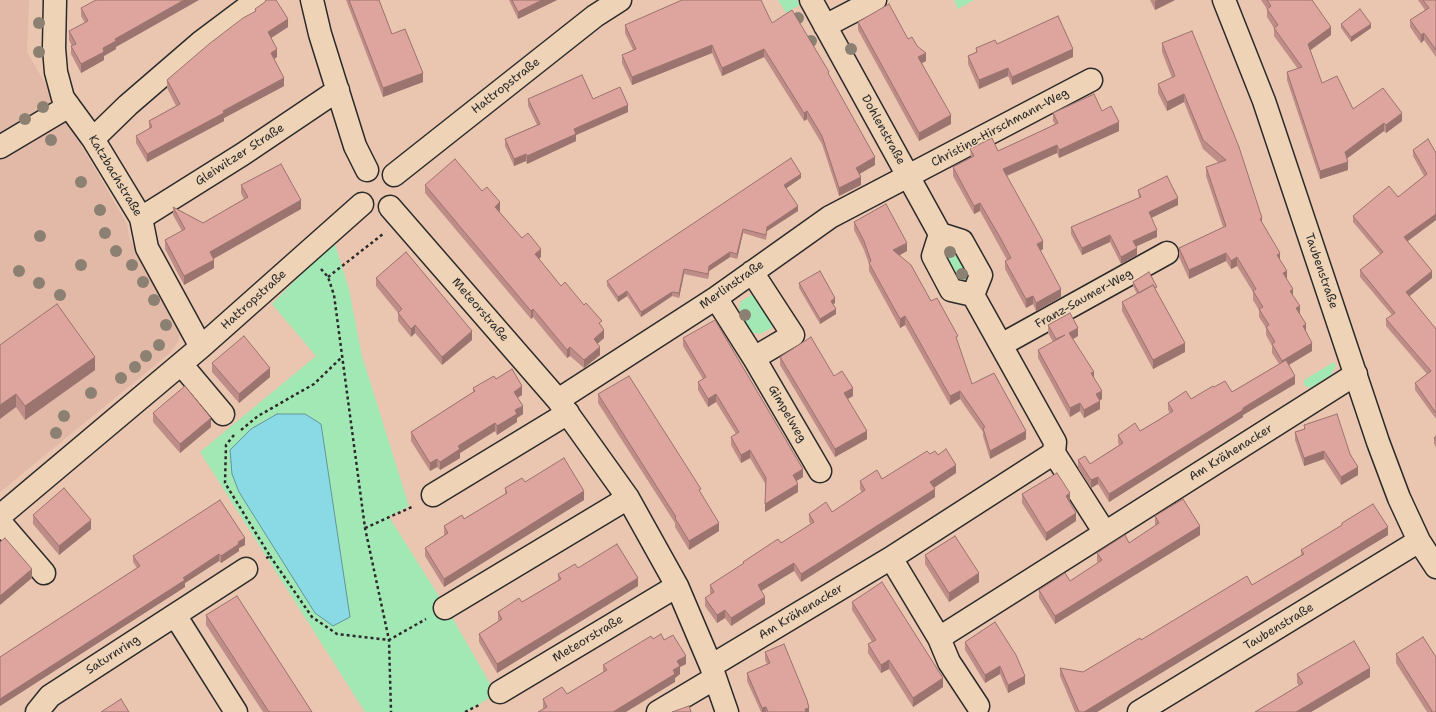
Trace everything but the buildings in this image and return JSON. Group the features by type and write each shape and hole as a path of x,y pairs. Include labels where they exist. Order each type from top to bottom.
{"street":[{"name":"Katzbachstraße","path":"55,0 54,48 56,72 63,98 93,139 141,218 147,248 201,347"},
{"path":"93,139 128,105 201,42 257,0"},
{"path":"312,0 320,34 355,146 367,170"},
{"name":"Hattropstraße","path":"394,175 595,16 620,0"},
{"name":"Dohlenstraße","path":"811,0 940,234"},
{"path":"825,26 875,0"},
{"name":"Taubenstraße","path":"1224,0 1264,101 1378,442 1399,498 1419,541 1436,567"},
{"name":"Christine-Hirschmann-Weg","path":"909,176 1091,80"},
{"name":"Gleiwitzer Straße","path":"141,218 243,154 338,90"},
{"path":"0,147 69,106"},
{"path":"382,168 394,175 400,188 396,213 367,208 362,204 358,198 356,186 362,174 367,170 382,168"},
{"name":"Merlinstraße","path":"563,407 830,217 909,176"},
{"name":"Hattropstraße","path":"0,516 201,347 362,204"},
{"name":"Meteorstraße","path":"396,213 563,407 628,498 677,586 713,672 727,712"},
{"path":"973,295 981,275 962,241 940,234 933,256 951,290 973,295 1055,442 1054,454 1105,533"},
{"name":"Franz-Saumer-Weg","path":"1001,345 1167,253"},
{"path":"752,272 793,335 754,358"},
{"name":"Gimpelweg","path":"716,298 754,358 820,471"},
{"path":"181,364 223,414"},
{"name":"Am Krähenacker","path":"939,638 1356,374"},
{"path":"433,495 563,407"},
{"name":"Am Krähenacker","path":"658,712 713,672 1054,454"},
{"path":"445,608 628,498"},
{"path":"0,522 44,573"},
{"name":"Taubenstraße","path":"1139,712 1419,541"},
{"path":"891,558 939,638 949,662 978,706"},
{"name":"Saturnring","path":"49,707 176,615 246,569"},
{"name":"Meteorstraße","path":"500,692 677,586"},
{"path":"176,615 236,712"}],"path":[{"path":"328,277 396,213"},
{"path":"307,252 328,277 334,294 365,528 389,640 391,712"},
{"path":"342,357 314,384 258,416 231,438 226,445 225,483 270,556 312,617 337,634 389,640 445,608"},
{"path":"365,528 398,515 433,495"},
{"path":"246,569 270,556"}],"shaded area":[{"path":"0,0 29,0 27,52 127,224 129,237 180,328 179,340 171,352 0,492"}],"green space":[{"path":"778,0 797,0 800,5 786,13"},
{"path":"954,0 974,0 958,9"},
{"path":"334,241 349,289 362,356 409,506 389,517 449,612 496,694 466,712 365,712 200,452 316,356 272,304"},
{"path":"952,245 969,276 966,281 960,280 943,250 944,247"},
{"path":"753,294 774,316 772,328 760,334 749,332 739,314 740,302"},
{"path":"1334,362 1336,366 1331,375 1310,388 1304,385 1304,380"}],"water":[{"path":"277,414 305,414 321,424 350,617 333,626 315,613 239,492 232,474 230,450 251,429"}]}
